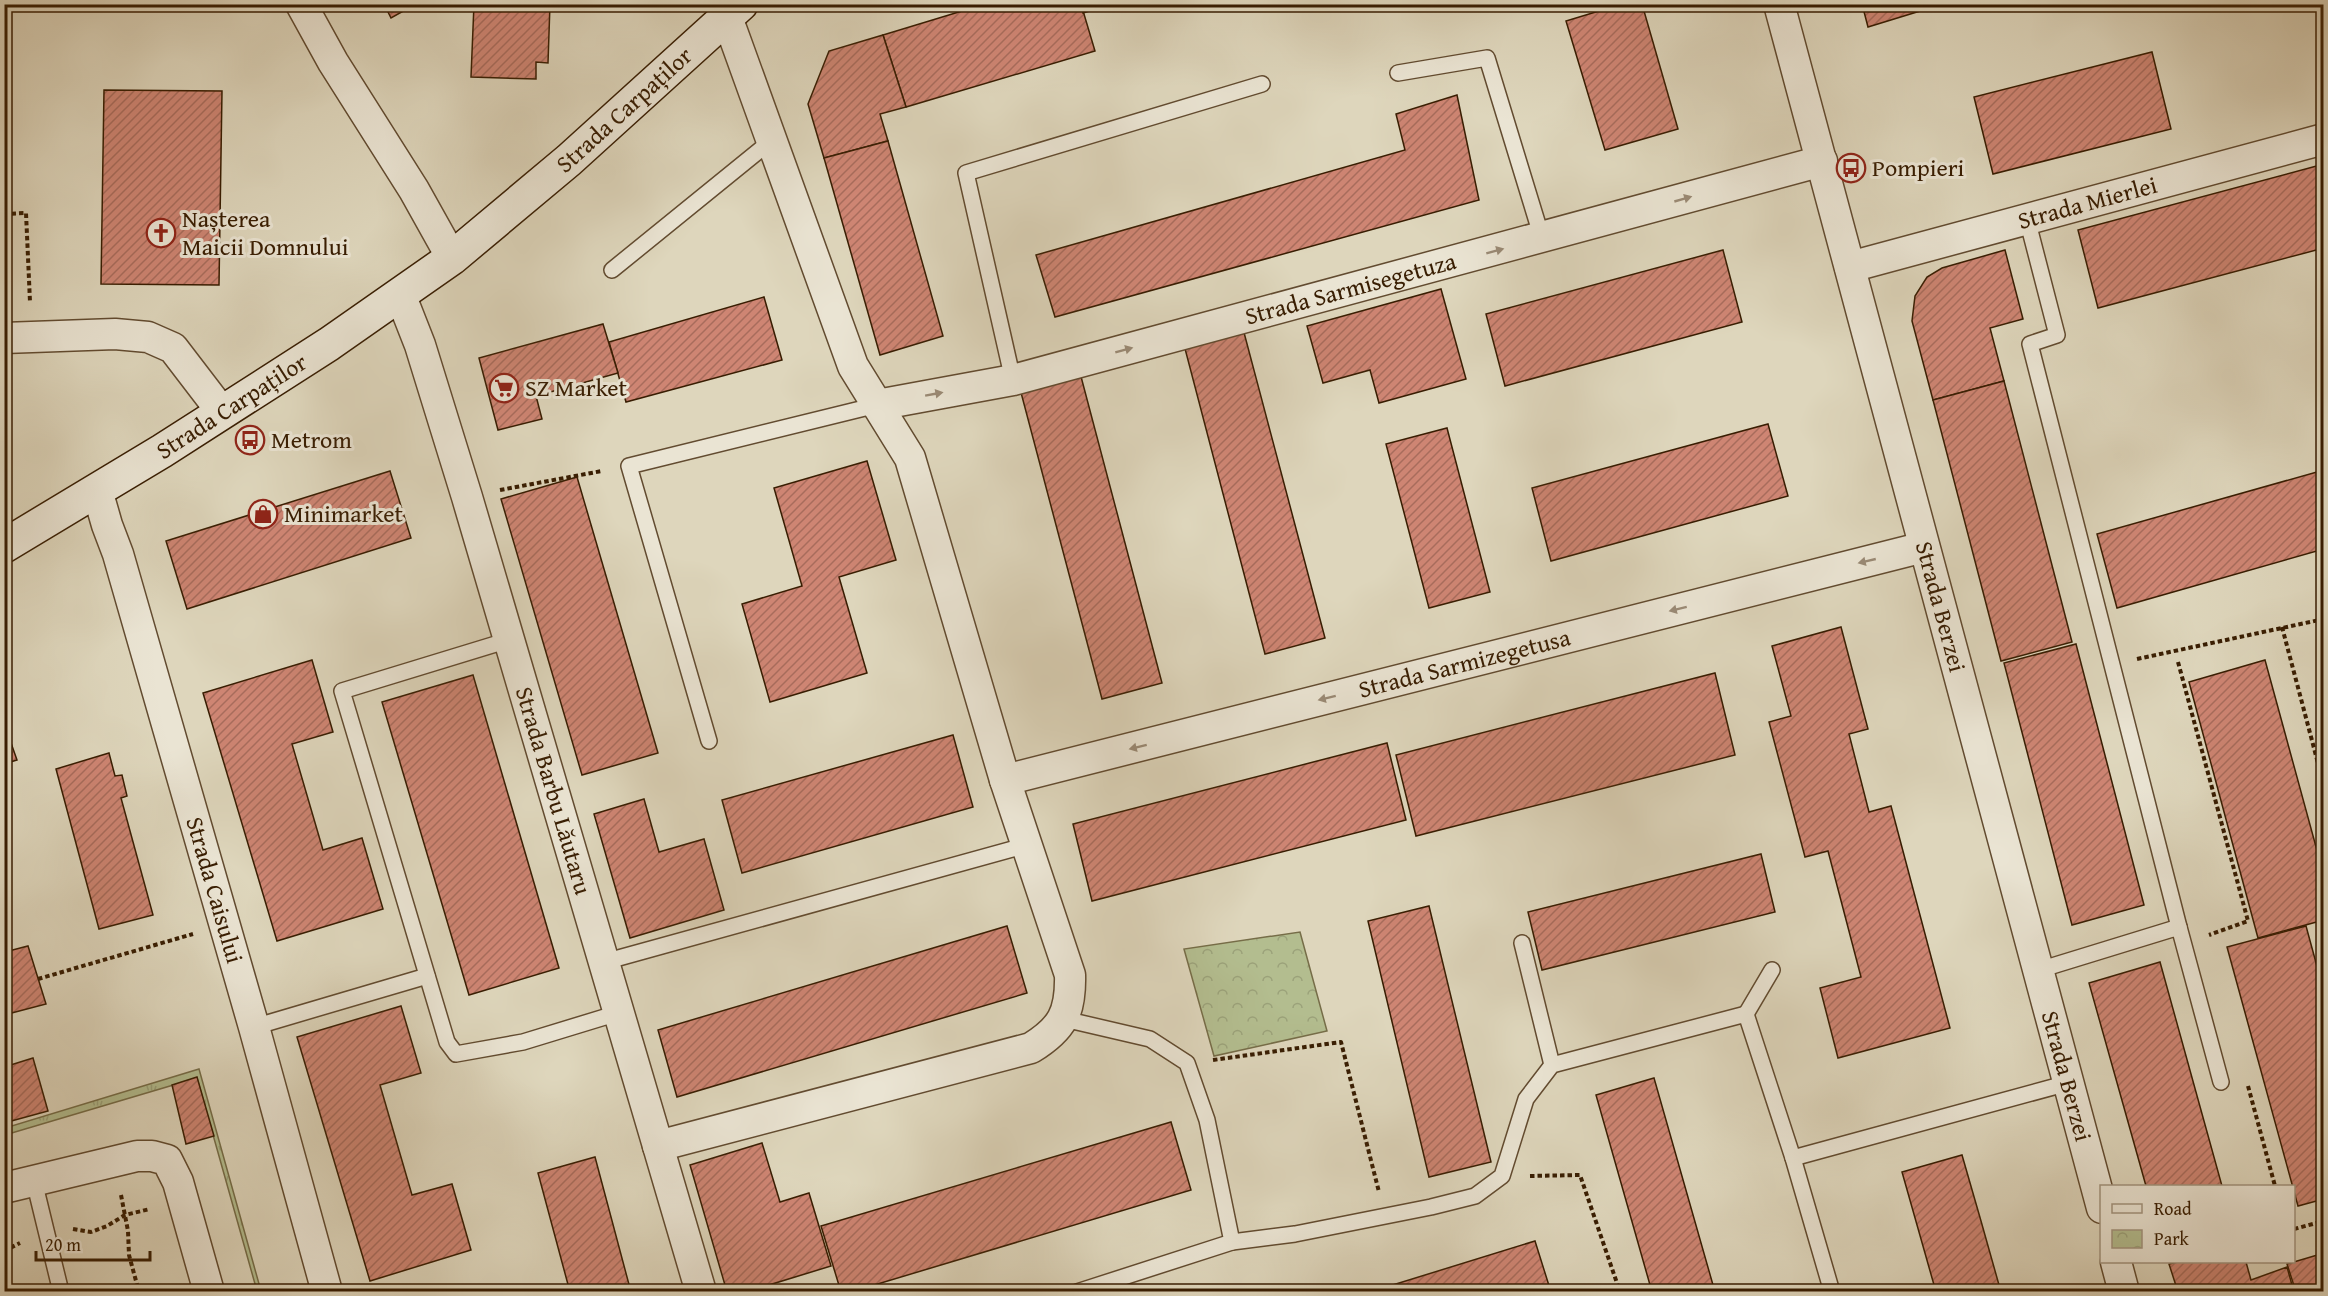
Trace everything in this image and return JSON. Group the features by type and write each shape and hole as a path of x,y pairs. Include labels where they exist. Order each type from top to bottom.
{"main road":[{"name":"Strada Carpaților","path":"4,546 329,344 452,258 569,160 734,11"}],"street":[{"path":"301,4 333,62 414,190 452,258"},
{"name":"Strada Berzei","path":"1779,4 2100,1201"},
{"path":"658,1146 1031,1048 1050,1036 1064,1019 1071,997 1070,975 1005,780 910,458 853,366 771,141 734,11"},
{"name":"Strada Mierlei","path":"1850,267 2324,139"},
{"name":"Strada Sarmisegetuza","path":"877,405 1013,380 1822,161"},
{"name":"Strada Barbu Lăutaru","path":"400,294 420,345 467,497 701,1292"},
{"path":"18,338 115,334 148,337 173,348 222,412"},
{"name":"Strada Caisului","path":"97,490 121,565 225,925 327,1292"},
{"name":"Strada Sarmizegetusa","path":"1005,780 1924,547"},
{"path":"4,1188 137,1156 152,1156 166,1160 178,1182 209,1292"},
{"path":"2116,1263 2124,1292"}],"lane":[{"path":"1398,73 1487,58 1542,238"},
{"path":"1013,380 966,173 1262,84"},
{"path":"612,270 771,141"},
{"path":"2027,219 2057,335 2030,344 2178,927 2221,1082"},
{"path":"709,741 629,466 877,405"},
{"path":"509,640 342,690 447,1042 456,1054 523,1042 618,1013"},
{"path":"604,962 1027,845"},
{"path":"2039,970 2178,927"},
{"path":"1522,943 1552,1065"},
{"path":"1077,1292 1232,1242 1295,1234 1431,1208 1475,1196 1502,1176 1526,1099 1552,1065 1746,1014 1772,970"},
{"path":"254,1027 428,976"},
{"path":"1746,1014 1793,1158 1832,1292"},
{"path":"1064,1019 1150,1039 1187,1063 1207,1120 1232,1242"},
{"path":"1793,1158 2068,1083"},
{"path":"34,1181 61,1292"}],"path":[{"path":"4,214 26,213 18,338"},
{"path":"467,497 629,466"},
{"path":"2113,664 2324,619"},
{"path":"2282,627 2324,786"},
{"path":"2178,662 2248,921 2208,935 2210,942"},
{"path":"38,979 225,925"},
{"path":"1187,1063 1341,1042 1384,1216"},
{"path":"115,1161 125,1215 129,1255 139,1292"},
{"path":"1502,1176 1580,1175 1620,1292"},
{"path":"4,1251 30,1238 70,1228 91,1232 125,1215 183,1200"},
{"path":"2295,1229 2324,1221"}],"green space":[{"path":"1300,932 1327,1031 1214,1056 1184,949"},
{"path":"199,1069 261,1291 257,1291 197,1078 5,1135 5,1128"}],"building":[{"path":"384,4 416,4 391,18"},
{"path":"474,4 550,4 548,63 536,62 536,79 471,77"},
{"path":"985,4 1081,4 1095,51 906,107 883,35"},
{"path":"1081,4 1112,4 1083,13"},
{"path":"1622,4 1642,4 1678,129 1605,150 1566,21"},
{"path":"1862,4 1943,4 1868,27"},
{"path":"883,35 906,107 880,114 888,141 824,158 808,104 829,51"},
{"path":"2152,52 2171,129 1993,174 1974,97"},
{"name":"Nașterea Maicii Domnului","path":"104,90 222,91 219,285 101,284"},
{"path":"1457,95 1479,200 1055,317 1036,255 1405,150 1396,114"},
{"path":"888,141 943,336 880,355 824,158"},
{"path":"2324,164 2324,248 2098,308 2078,230"},
{"path":"4,234 10,234 9,301 4,301"},
{"path":"1723,250 1742,322 1505,386 1486,314"},
{"path":"2005,250 2023,319 1990,328 2004,381 1933,400 1912,321 1915,296 1927,277 1942,268"},
{"path":"1441,289 1466,379 1379,403 1370,370 1323,383 1307,326"},
{"path":"764,297 782,360 626,402 609,342"},
{"path":"603,324 618,373 536,396 542,419 498,430 479,358"},
{"path":"1242,325 1325,638 1265,654 1183,341"},
{"path":"1079,369 1162,683 1102,699 1019,385"},
{"path":"2004,381 2072,642 2001,661 1933,400"},
{"path":"1768,424 1788,496 1551,561 1532,488"},
{"path":"1447,428 1490,592 1429,608 1386,444"},
{"path":"867,461 896,560 839,577 867,673 770,702 742,604 802,586 774,488"},
{"path":"2324,470 2324,549 2117,608 2097,534"},
{"path":"390,471 411,538 187,609 166,541"},
{"path":"577,477 658,753 582,775 501,499"},
{"path":"1841,627 1868,729 1849,734 1869,812 1891,806 1950,1028 1838,1058 1820,988 1861,977 1828,851 1805,857 1769,722 1791,716 1772,646"},
{"path":"2076,644 2144,905 2072,925 2004,663"},
{"path":"312,660 333,732 292,744 323,850 362,838 383,909 277,941 203,693"},
{"path":"2265,660 2324,876 2324,920 2258,938 2189,682"},
{"path":"1715,673 1735,755 1416,836 1396,755"},
{"path":"473,675 559,968 469,995 382,702"},
{"path":"4,723 17,760 4,764"},
{"path":"953,735 973,807 742,873 722,800"},
{"path":"1387,743 1406,820 1092,901 1073,824"},
{"path":"109,753 115,776 122,775 127,796 121,798 153,915 99,929 56,769"},
{"path":"644,799 659,852 704,839 724,910 630,938 594,814"},
{"path":"1761,854 1775,912 1542,970 1528,912"},
{"path":"1429,906 1491,1162 1429,1177 1368,921"},
{"path":"1007,926 1027,993 677,1097 658,1030"},
{"path":"2306,926 2324,992 2324,1199 2298,1206 2295,1185 2292,1185 2227,947"},
{"path":"28,946 46,1004 4,1015 4,951"},
{"path":"2160,962 2222,1185 2146,1185 2089,983"},
{"path":"401,1006 421,1073 380,1085 412,1195 452,1184 471,1250 370,1281 297,1037"},
{"path":"33,1058 48,1111 4,1123 4,1067"},
{"path":"197,1077 214,1136 186,1144 172,1085"},
{"path":"1654,1078 1715,1292 1652,1292 1596,1095"},
{"path":"1171,1122 1191,1190 851,1292 841,1292 821,1226"},
{"path":"762,1143 780,1202 809,1193 831,1266 746,1292 727,1292 690,1165"},
{"path":"1962,1155 2001,1292 1936,1292 1902,1172"},
{"path":"595,1157 631,1292 570,1292 538,1173"},
{"path":"1535,1241 1551,1292 1370,1292"},
{"path":"2324,1253 2324,1292 2296,1292 2287,1264"},
{"path":"2246,1263 2251,1280 2287,1267 2294,1292 2178,1292 2169,1264"}],"place":[{"name":"Pompieri","path":"1851,168"},
{"name":"Nașterea Maicii Domnului","path":"161,233"},
{"name":"SZ Market","path":"504,388"},
{"name":"Metrom","path":"250,440"},
{"name":"Minimarket","path":"263,514"}]}
